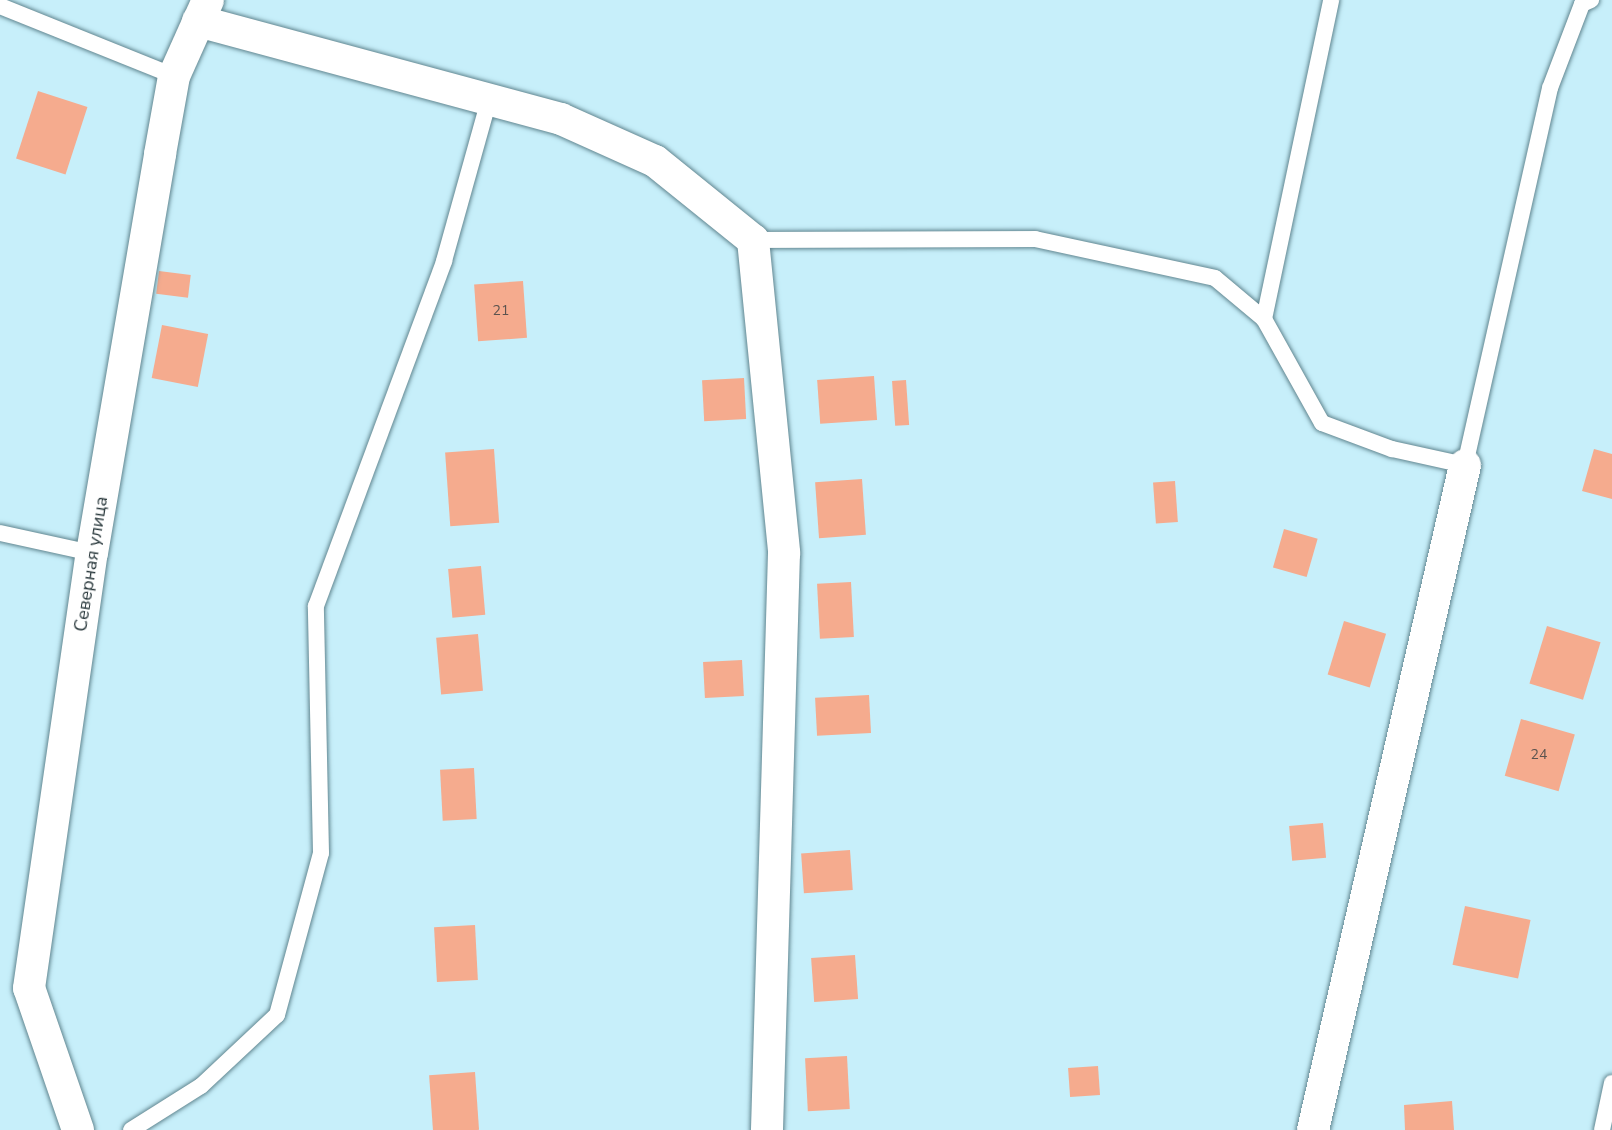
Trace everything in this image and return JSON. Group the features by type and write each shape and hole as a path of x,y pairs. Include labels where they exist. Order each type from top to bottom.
{"street":[{"path":"203,11 561,120 655,161 753,240 784,553 767,1130"},
{"name":"Северная улица","path":"79,1130 29,988 92,552 174,76 203,11"},
{"path":"1313,1130 1465,465"}],"lane":[{"path":"1264,319 1331,0"},
{"path":"753,240 1035,239 1215,278 1264,319 1322,423 1392,449 1465,465 1550,88 1582,4 1591,0"},
{"path":"0,6 174,76"},
{"path":"131,1130 201,1086 277,1015 321,852 316,606 444,261 489,100"},
{"path":"0,533 92,552"},
{"path":"1602,1130 1612,1083"}],"building":[{"path":"38,91 87,107 66,175 16,159"},
{"path":"159,271 191,275 188,298 156,294"},
{"path":"523,281 527,338 478,341 474,284"},
{"path":"162,325 208,334 198,387 152,378"},
{"path":"874,376 877,420 820,424 817,380"},
{"path":"744,378 746,419 704,421 702,380"},
{"path":"906,380 909,425 895,426 892,381"},
{"path":"494,449 499,523 450,526 445,452"},
{"path":"1594,449 1612,454 1612,499 1582,491"},
{"path":"862,479 866,535 819,538 815,482"},
{"path":"1175,481 1178,522 1156,523 1153,483"},
{"path":"1284,529 1318,539 1307,577 1273,567"},
{"path":"481,566 485,615 452,618 448,569"},
{"path":"851,582 854,637 820,639 817,584"},
{"path":"1344,621 1386,634 1370,687 1328,675"},
{"path":"1547,626 1601,642 1583,700 1529,683"},
{"path":"478,634 483,691 441,694 436,638"},
{"path":"742,660 744,696 705,698 703,662"},
{"path":"869,695 871,733 817,736 815,698"},
{"path":"1521,719 1575,734 1559,791 1505,776"},
{"path":"474,768 477,819 443,821 440,770"},
{"path":"1323,823 1326,858 1292,861 1289,826"},
{"path":"850,850 853,890 804,893 801,853"},
{"path":"1465,906 1531,920 1518,979 1453,965"},
{"path":"475,925 478,980 437,982 434,927"},
{"path":"855,955 858,999 814,1002 811,958"},
{"path":"847,1056 850,1109 808,1111 805,1058"},
{"path":"1098,1066 1100,1095 1070,1097 1068,1068"},
{"path":"475,1072 479,1130 433,1130 429,1075"},
{"path":"1452,1101 1454,1130 1405,1130 1404,1105"}]}
